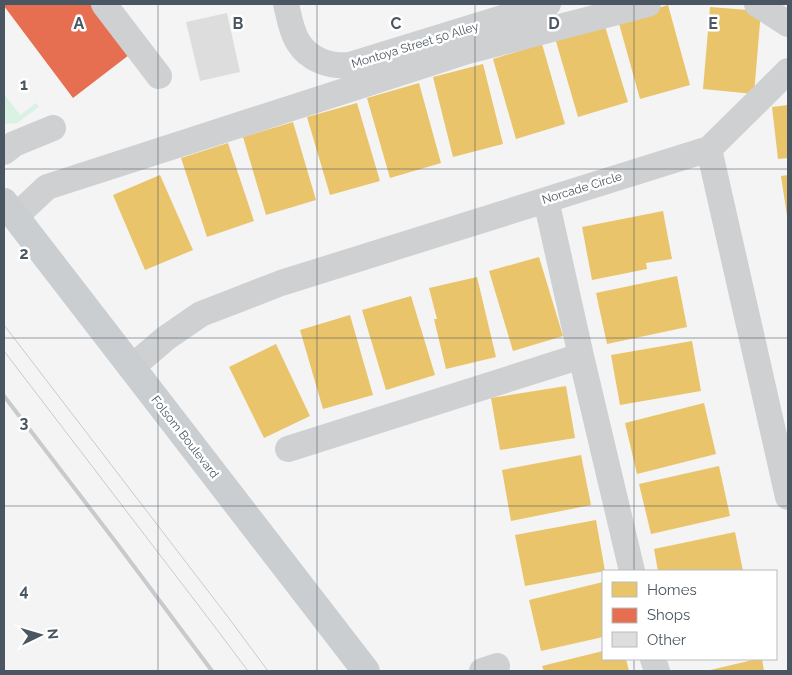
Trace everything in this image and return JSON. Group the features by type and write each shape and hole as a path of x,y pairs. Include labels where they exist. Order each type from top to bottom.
{"main road":[{"name":"Folsom Boulevard","path":"9,210 366,671"}],"street":[{"path":"104,4 159,76"},
{"name":"Montoya Street 50 Alley","path":"286,4 297,42 309,55 316,59 324,63 340,66 350,65 548,4"},
{"path":"9,210 47,187 468,51 648,4"},
{"path":"758,4 788,24"},
{"path":"788,70 709,149 788,497"},
{"path":"4,152 14,144 53,128"},
{"name":"Norcade Circle","path":"132,367 166,338 201,314 281,283 709,149"},
{"path":"546,200 632,570"},
{"path":"288,449 581,356"}],"green space":[{"path":"4,94 20,115 36,103 39,107 17,123 6,124 4,121"}],"building: Homes":[{"path":"668,5 690,85 640,99 618,20"},
{"path":"710,7 761,11 754,94 703,89"},
{"path":"604,23 628,102 578,117 555,38"},
{"path":"542,44 565,124 516,139 493,59"},
{"path":"483,64 503,144 453,157 433,77"},
{"path":"419,83 441,163 390,178 367,98"},
{"path":"357,103 380,181 330,195 307,117"},
{"path":"788,105 788,158 778,159 772,107"},
{"path":"293,122 316,200 266,215 243,137"},
{"path":"228,143 254,221 207,237 181,158"},
{"path":"160,175 193,250 145,270 113,195"},
{"path":"788,175 788,216 787,216 781,176"},
{"path":"663,211 672,259 646,263 647,269 592,280 582,227"},
{"path":"539,257 563,336 513,351 489,271"},
{"path":"677,276 687,327 607,344 596,293"},
{"path":"477,277 496,357 446,369 429,288"},
{"path":"411,296 435,375 386,390 362,310"},
{"path":"350,315 373,395 323,409 300,330"},
{"path":"692,341 701,391 620,405 611,355"},
{"path":"276,344 310,416 264,438 229,367"},
{"path":"566,386 575,438 500,450 491,398"},
{"path":"704,403 716,454 637,474 625,423"},
{"path":"581,455 591,505 511,521 502,470"},
{"path":"719,466 730,516 651,534 639,484"},
{"path":"596,520 605,570 525,586 515,535"},
{"path":"735,532 743,570 658,570 654,549"},
{"path":"602,582 602,637 541,651 529,600"},
{"path":"602,651 602,660 626,660 629,671 544,671 542,666"},
{"path":"753,660 762,660 764,671 706,671"}],"building: Shops":[{"path":"4,4 90,4 129,55 73,98"}],"building: Other":[{"path":"227,13 240,72 200,81 186,22"}],"tram line":[{"path":"4,325 268,671"},
{"path":"4,351 248,671"}],"railway":[{"path":"4,396 212,671"}]}
